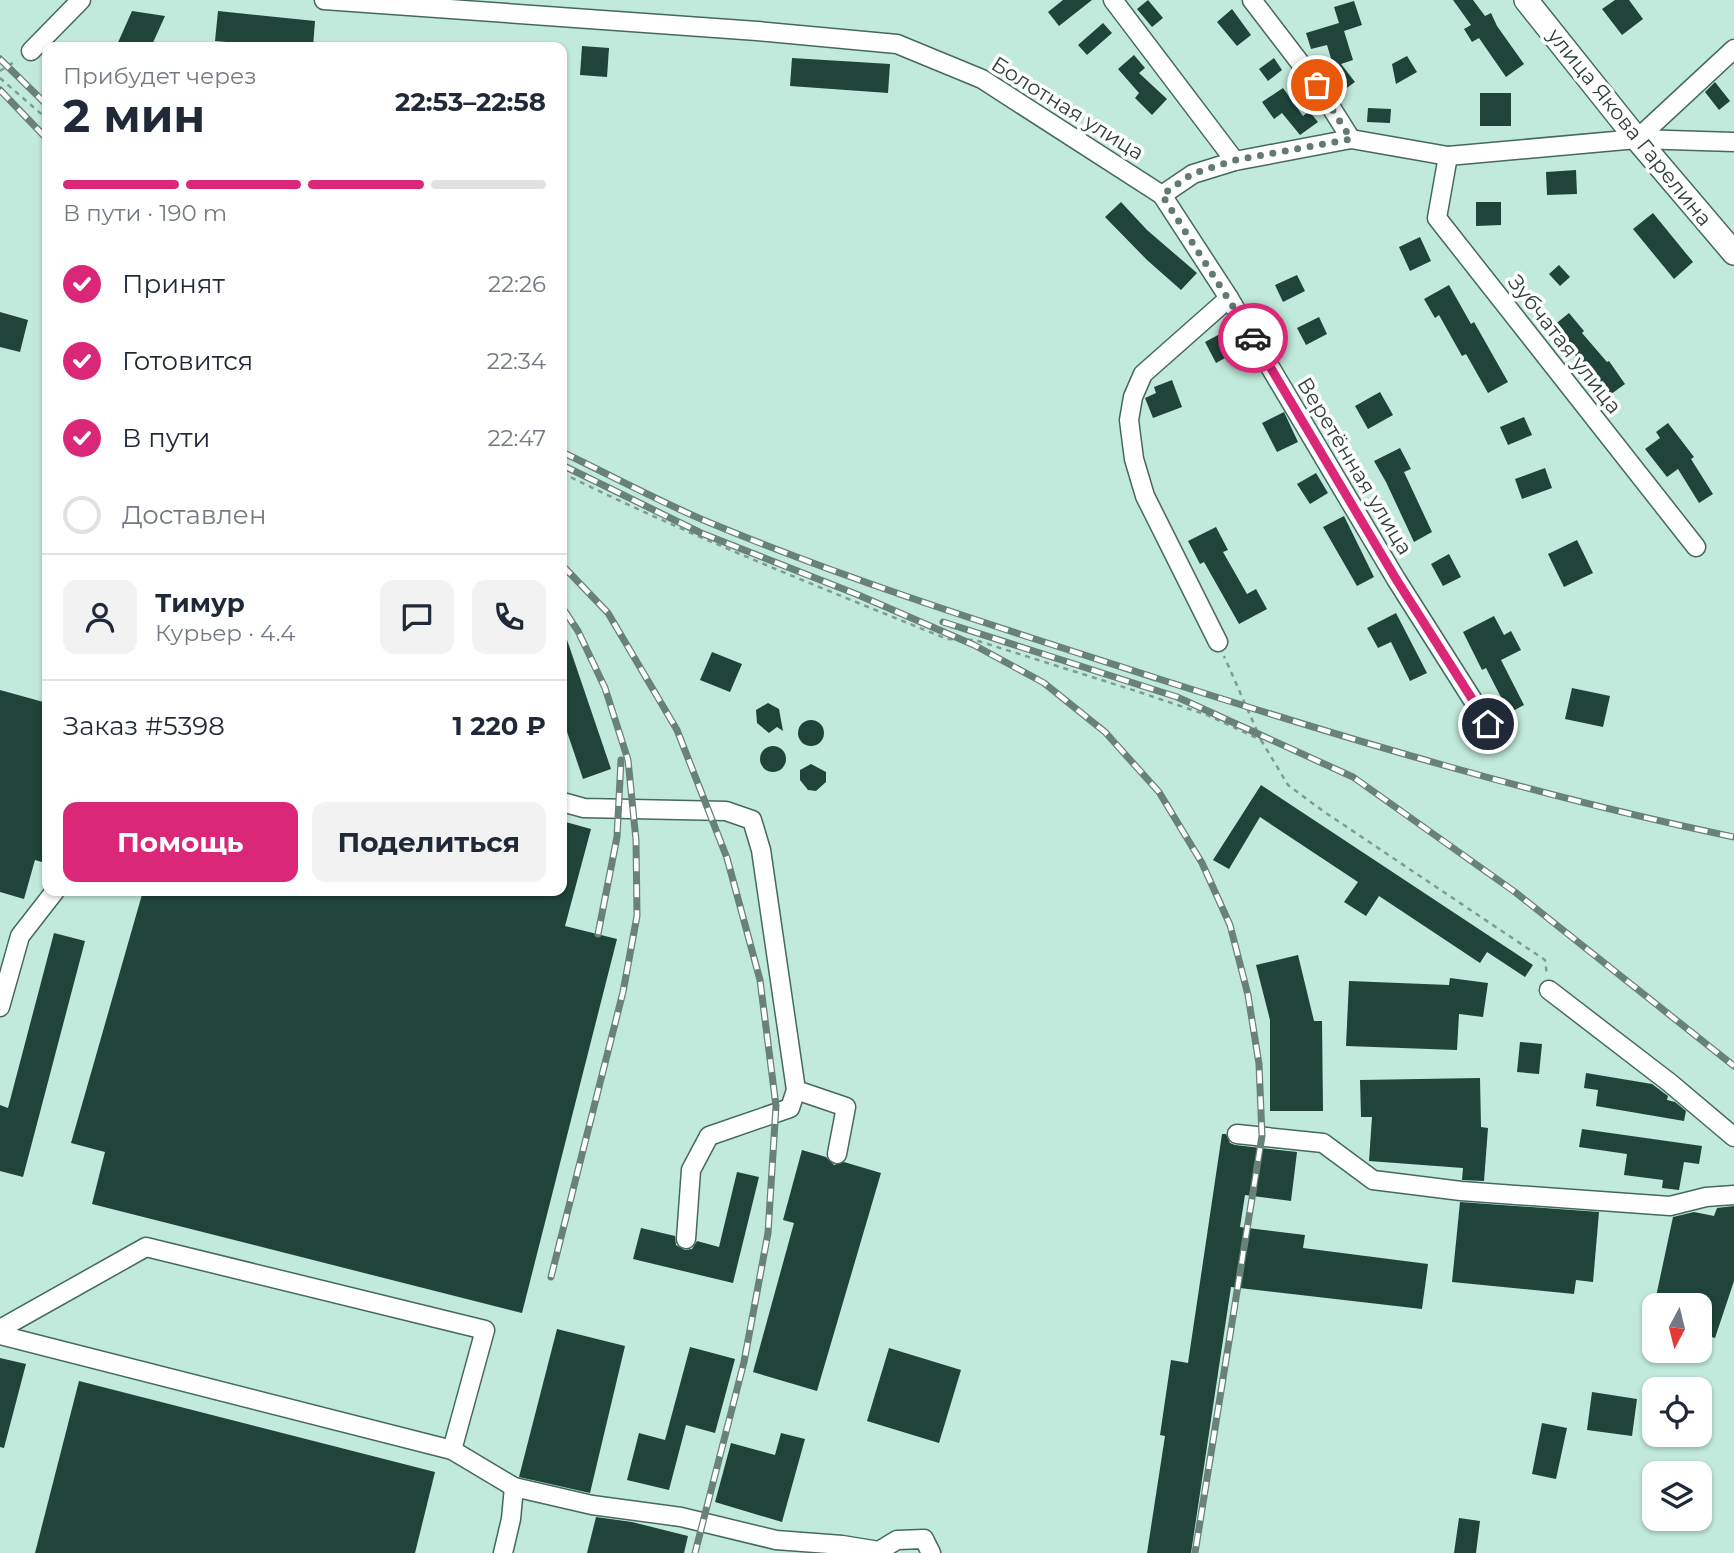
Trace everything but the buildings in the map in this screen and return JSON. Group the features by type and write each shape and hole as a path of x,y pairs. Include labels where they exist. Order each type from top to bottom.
{"main road":[{"name":"улица Якова Гарелина","path":"1526,0 1637,139 1734,253"}],"street":[{"path":"31,51 81,0"},
{"name":"Болотная улица","path":"324,0 757,31 897,44 982,79 1162,195"},
{"path":"1113,0 1235,160"},
{"path":"1252,0 1317,85 1351,139"},
{"path":"1637,139 1734,49"},
{"path":"1162,195 1192,174 1235,160 1351,139 1448,156 1637,139 1734,142"},
{"name":"Зубчатая улица","path":"1448,156 1437,218 1696,547"},
{"name":"Веретённая улица","path":"1162,195 1229,298 1396,579 1488,724"},
{"path":"1218,642 1145,496 1134,459 1129,420 1133,397 1143,374 1229,298"},
{"path":"567,803 584,808 726,811 752,820 761,850 796,1090 790,1108 709,1136 691,1170 686,1239"},
{"path":"0,1007 20,936 51,896"},
{"path":"1549,990 1670,1083 1734,1137"},
{"path":"796,1090 846,1107 837,1154"},
{"path":"1237,1133 1323,1143 1373,1180 1411,1185 1670,1206 1706,1197 1734,1195"},
{"path":"0,1329 146,1247 485,1330 452,1450"},
{"path":"0,1335 452,1450 514,1487 592,1505 681,1517 776,1540 842,1545 878,1552 897,1540 924,1539 931,1553"},
{"path":"503,1553 511,1519 514,1487"}],"path":[{"path":"0,71 31,51"},
{"path":"0,78 42,115"},
{"path":"567,476 757,561 947,639 975,640 1124,687 1207,715 1261,740"},
{"path":"1218,642 1261,740 1288,785 1545,960 1549,990"}],"railway":[{"path":"0,59 42,100"},
{"path":"0,90 42,134"},
{"path":"567,454 708,522 875,586 988,624 1373,745 1589,804 1734,837"},
{"path":"567,467 701,533 856,594 974,645 1044,683 1105,732 1159,792 1202,863 1230,925 1248,995 1259,1064 1262,1136 1195,1553"},
{"path":"567,570 608,613 677,730 727,858 760,980 776,1106 768,1233 744,1362 695,1553"},
{"path":"551,1277 623,992 637,916 636,840 628,760 605,688 578,631 567,614"},
{"path":"943,622 1177,697 1353,777 1515,892 1734,1066"},
{"path":"598,934 617,837 621,760"}],"way so far":[{"path":"1253,338 1162,195 1192,174 1235,160 1351,139 1317,85"}],"route":[{"path":"1253,338 1396,579 1488,724"}]}
